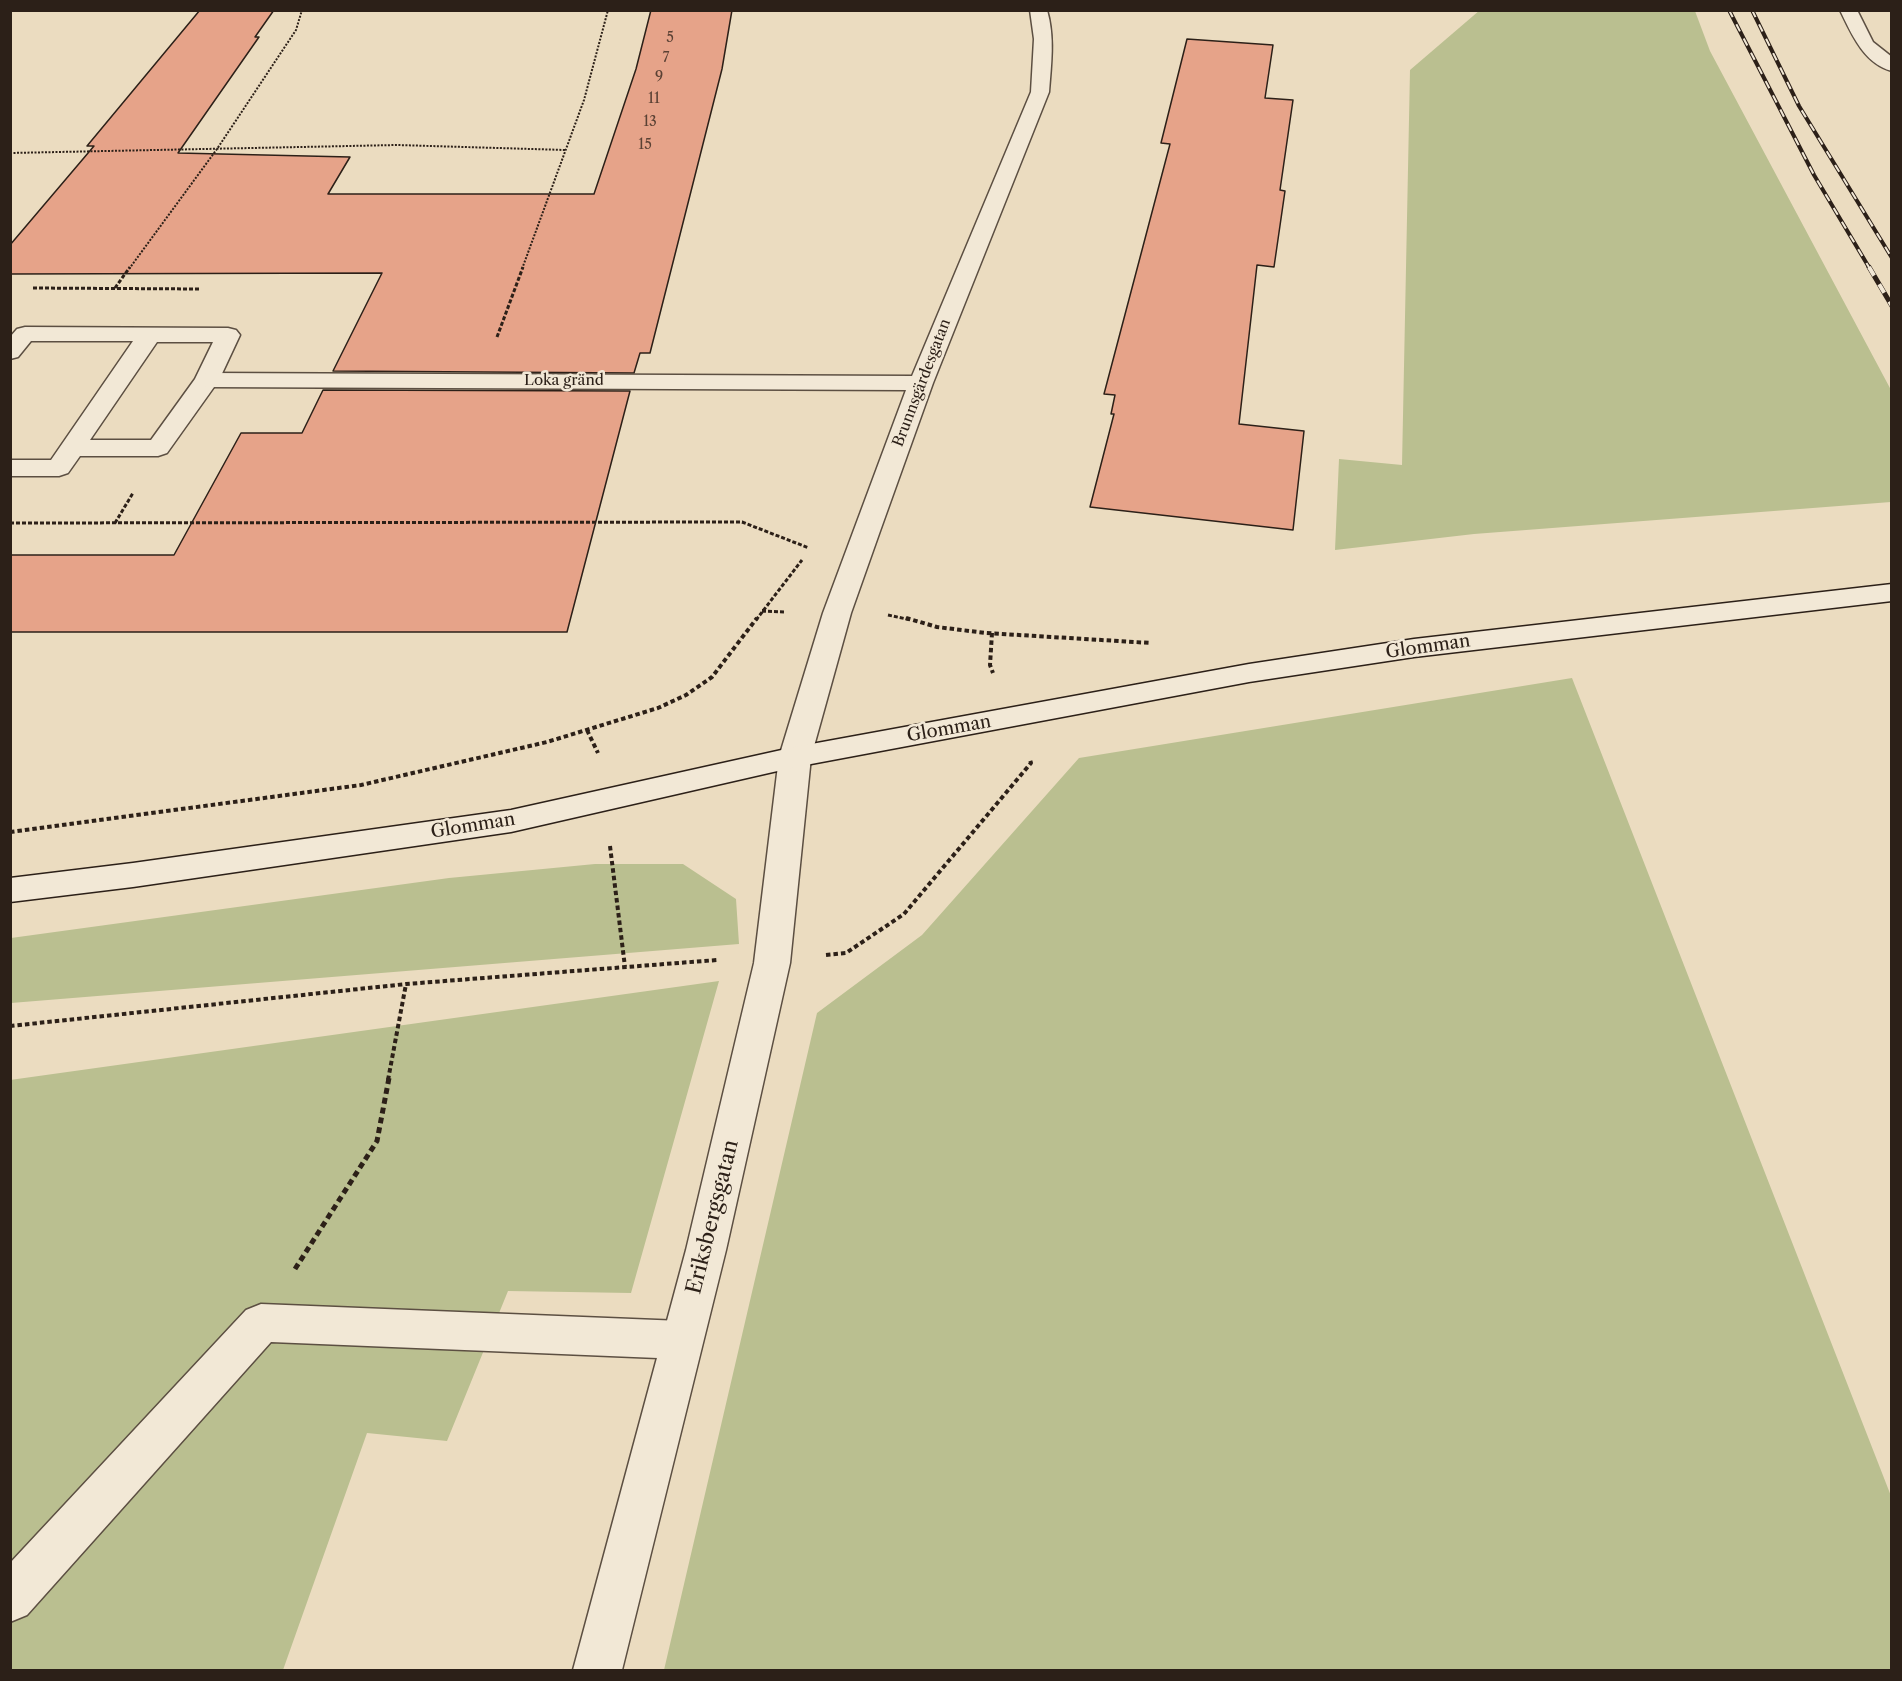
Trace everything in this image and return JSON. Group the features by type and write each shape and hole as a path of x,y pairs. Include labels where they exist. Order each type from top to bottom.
{"street":[{"name":"Brunnsgärdesgatan","path":"795,757 837,613 921,383 1040,92 1042,56 1041,17 1038,10"},
{"path":"1848,10 1866,45 1892,66"},
{"path":"10,352 24,334 228,335 207,380 158,448 73,448"},
{"path":"10,468 59,468 150,334"},
{"name":"Loka gränd","path":"207,380 921,383"},
{"name":"Glomman","path":"10,890 134,875 511,821 795,757 1249,673 1414,648 1892,592"},
{"name":"Eriksbergsgatan","path":"597,1671 706,1250 772,963 795,757"},
{"path":"10,1598 261,1323 682,1340"}],"path":[{"path":"115,288 217,149 296,30 302,10"},
{"path":"481,380 584,100 608,10"},
{"path":"10,153 398,145 566,150"},
{"path":"10,523 742,522 813,550 797,565 712,677 658,708 547,742 361,785 10,832"},
{"path":"837,613 898,615 912,622 937,627 1003,634"},
{"path":"10,1026 406,984 725,959 772,963 846,952 904,914 1031,763 990,665 992,633"},
{"path":"261,1323 377,1141 406,984"}],"green space":[{"path":"1480,10 1695,11 1710,51 1891,390 1891,502 1474,534 1335,550 1339,459 1402,465 1410,70"},
{"path":"1572,678 1891,1496 1891,1670 664,1670 817,1013 922,935 1079,758"},
{"path":"595,864 683,864 736,899 739,944 11,1003 11,938 449,878"},
{"path":"719,981 631,1293 508,1291 447,1441 367,1433 283,1670 11,1670 10,1080"}],"building":[{"path":"200,10 274,10 255,37 259,37 178,153 350,157 328,194 594,194 636,69 651,10 732,10 722,69 650,353 640,353 634,373 333,371 382,273 10,274 10,245 94,146 87,146"},
{"path":"1187,39 1273,45 1265,98 1293,100 1280,190 1285,191 1274,267 1257,265 1239,424 1304,431 1293,530 1090,507 1114,414 1111,414 1115,395 1104,394 1170,144 1161,143"},
{"path":"323,390 630,391 567,632 10,632 10,555 174,555 241,433 302,433"}],"railway":[{"path":"1729,10 1814,175 1870,269"},
{"path":"1752,10 1799,106 1892,258"},
{"path":"1869,267 1892,306"}]}
